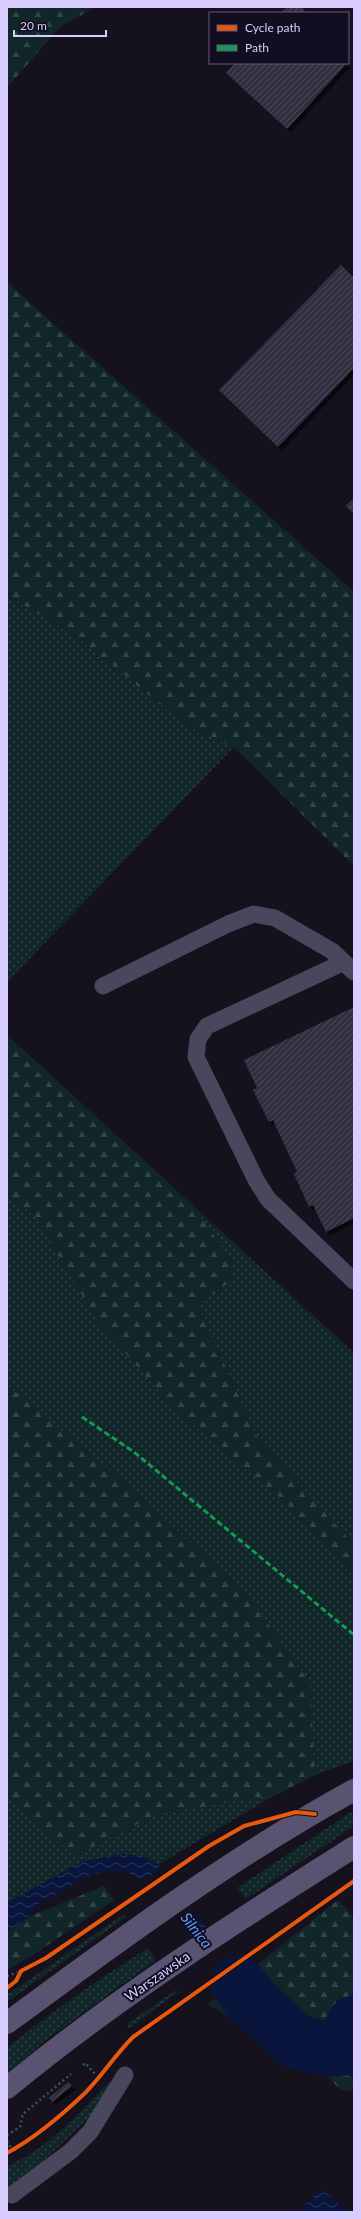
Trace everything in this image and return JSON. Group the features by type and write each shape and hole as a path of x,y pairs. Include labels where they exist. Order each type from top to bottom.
{"main road":[{"path":"7,2024 224,1869 354,1790"},
{"name":"Warszawska","path":"7,2088 36,2064 164,1971 354,1846"}],"lane":[{"path":"103,986 228,924 254,914 275,918 332,951 349,967 207,1026 198,1039 196,1057 256,1180 268,1198 354,1281"},
{"path":"12,2195 81,2142 90,2132 126,2075"}],"path":[{"path":"7,1976 22,1971"},
{"path":"16,1981 22,1971"},
{"path":"79,2068 85,2063 90,2070 99,2076"},
{"path":"7,2135 20,2127 23,2114 73,2072"},
{"path":"7,2141 12,2150"}],"green space":[{"path":"7,7 96,7 60,27 7,88"},
{"path":"7,282 354,592 354,866 234,747 187,726 78,638 7,595"},
{"path":"7,595 78,638 187,726 234,747 7,982"},
{"path":"7,1035 354,1353 354,1761 315,1775 275,1795 158,1865 143,1856 82,1862 7,1903"},
{"path":"7,1035 193,1206 233,1262 231,1281 198,1305 256,1435 354,1545 354,1578 285,1502 180,1414 99,1324 37,1219 7,1194"},
{"path":"7,1382 14,1391 130,1486 249,1597 310,1683 315,1775 275,1795 158,1814 74,1856 7,1798"},
{"path":"354,1810 354,1826 246,1899 237,1888"},
{"path":"104,1886 114,1900 30,1957 7,1970 7,1932 28,1917"},
{"path":"338,1900 354,1918 354,2091 341,2090 315,2065 293,2056 208,2004"},
{"path":"124,1914 126,1917 7,2002 7,1995"},
{"path":"148,1948 156,1960 46,2040 7,2074 7,2048 76,1996"},
{"path":"176,1990 178,1992 128,2029 128,2023"},
{"path":"108,2082 111,2083 96,2110 35,2169 7,2192 7,2167 29,2155 61,2130 81,2112"}],"water":[{"path":"122,1854 143,1856 158,1865 257,1990 300,2030 286,2043 250,2011 147,1883 136,1876 122,1871 107,1871 87,1877 38,1904 28,1917 7,1932 7,1903 81,1862"},
{"path":"321,2188 348,2212 299,2212"}],"pier":[{"path":"163,1867 200,1913 179,1927 141,1882"},
{"path":"209,1924 245,1972 226,1985 188,1938"}],"building":[{"path":"287,7 301,7 306,12 282,12"},
{"path":"234,64 346,64 287,129 226,73"},
{"path":"341,265 354,278 354,368 278,447 219,390"},
{"path":"354,498 354,514 346,506"},
{"path":"354,1007 354,1218 326,1232 313,1205 309,1207 294,1174 297,1172 273,1120 269,1122 253,1090 257,1088 244,1060"},
{"path":"68,2082 72,2086 52,2102 49,2098"}],"waterway":[{"name":"Silnica","path":"238,1983 250,1999 295,2041 324,2049 352,2048 350,2031 354,2023"}],"marked path":[{"path":"82,1417 134,1452 354,1635"}],"cycle path":[{"path":"7,1988 16,1981 21,1971 46,1958 209,1846 244,1826 296,1812 315,1814"},
{"path":"7,2153 58,2118 85,2093 133,2037 354,1881"}]}
